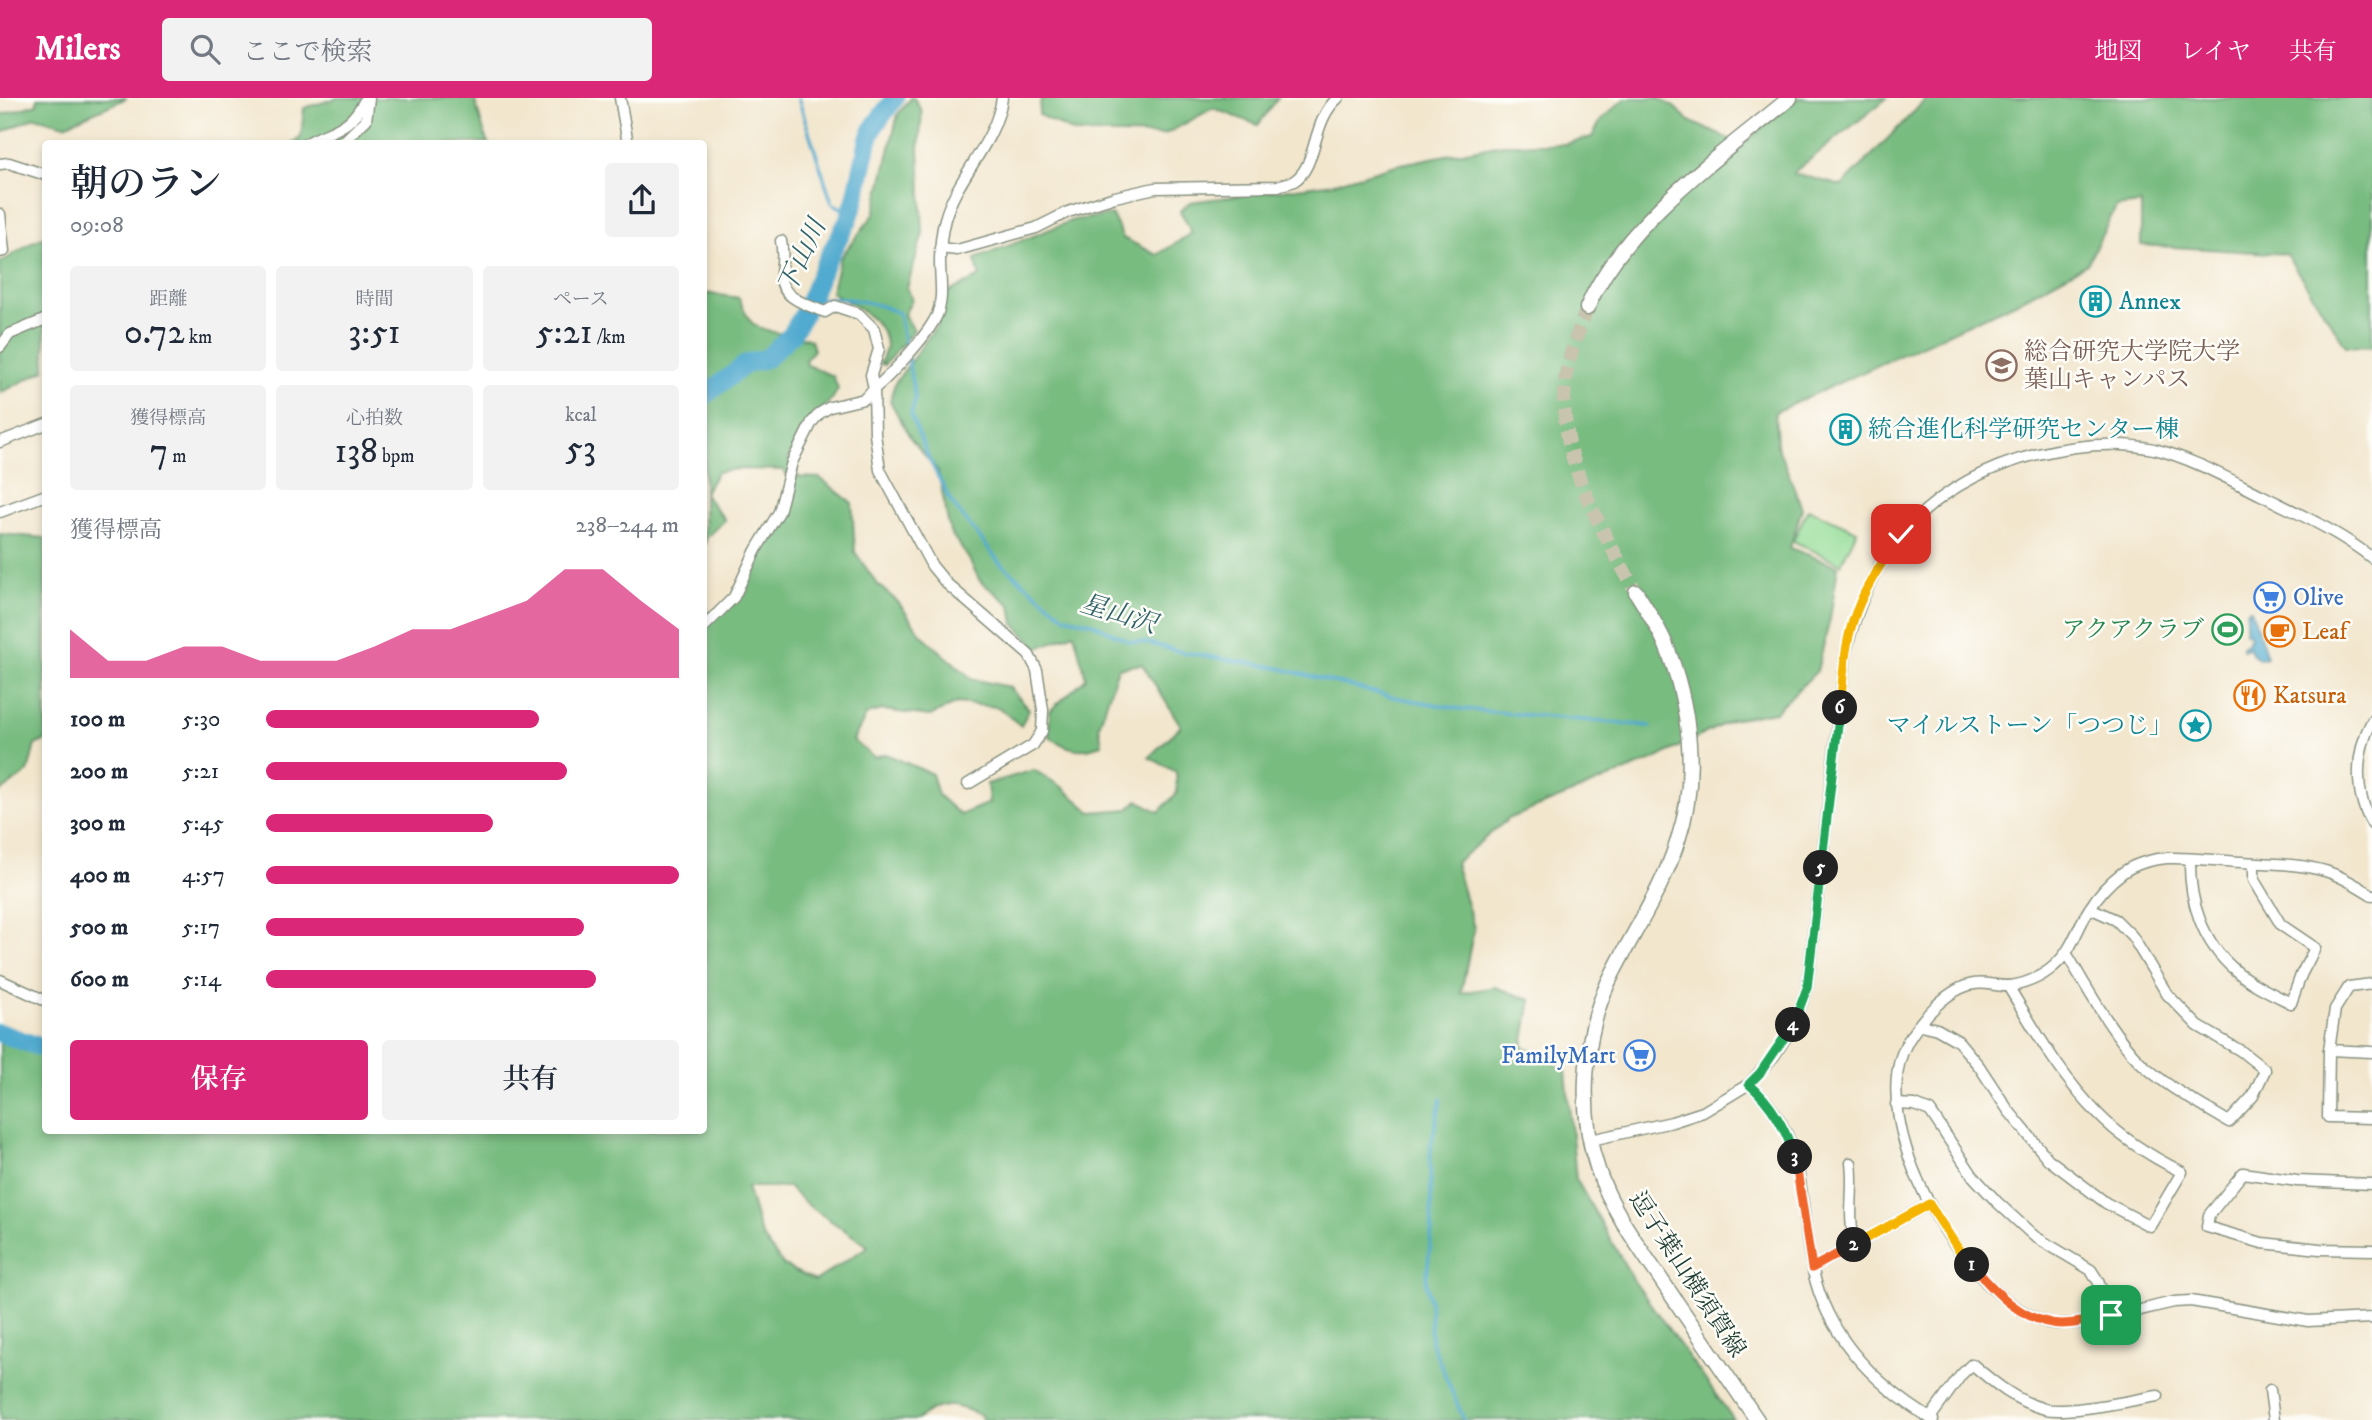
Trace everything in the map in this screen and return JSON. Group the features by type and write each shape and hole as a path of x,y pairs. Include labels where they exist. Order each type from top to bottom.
{"main road":[{"path":"1587,308 1595,288 1617,256 1655,213 1790,98"},
{"name":"逗子葉山横須賀線","path":"1636,592 1664,642 1678,682 1688,734 1689,775 1679,838 1666,873 1608,984 1595,1022 1587,1063 1586,1104 1591,1139 1597,1169 1630,1234 1757,1420"}],"street":[{"path":"315,140 350,122 368,98"},
{"path":"345,140 366,120 368,98"},
{"path":"620,98 627,140"},
{"path":"707,624 734,597 756,550 779,512 792,462 812,422 830,407 864,399 923,336 938,314 941,300 940,248 945,220 956,189 996,121 1002,98"},
{"path":"940,248 957,250 1036,229 1068,212 1155,188 1278,186 1294,181 1309,162 1321,119 1338,98"},
{"path":"0,164 9,163 42,174"},
{"path":"0,214 5,251 0,252"},
{"path":"781,240 784,257 780,278 787,293 825,312 835,306 859,314 874,329 879,349 871,375 878,385 875,434 880,470 932,566 946,583 1029,655 1037,670 1043,710 1042,731 1033,746 968,784"},
{"path":"0,347 10,334 42,321"},
{"path":"0,442 42,426"},
{"path":"1591,1139 1672,1122 1703,1112 1749,1084 1760,1073 1793,1026 1807,988 1846,651 1854,619 1873,577 1898,538 1928,506 1957,485 1988,469 2023,458 2087,445 2124,446 2154,450 2202,467 2309,517 2372,558"},
{"path":"0,512 42,496"},
{"path":"2372,721 2365,734 2359,770 2363,802 2372,824"},
{"path":"2372,895 2327,871 2300,865 2166,858 2132,866 2110,883 2090,908 2066,953 2053,967 2028,981 2007,986 1974,984 1961,988 1946,996 1932,1009 1908,1041 1899,1063 1896,1104 1906,1151 1929,1204 1959,1250 1992,1289 2018,1311 2060,1324 2191,1301 2308,1321 2372,1318"},
{"path":"2189,859 2189,883 2194,910 2209,939 2235,971 2291,1003 2315,948 2281,925 2254,880 2254,863"},
{"path":"2066,953 2105,1016 2139,1060 2178,1091 2229,1122 2253,1096 2265,1070 2241,1051 2198,1026 2167,994 2132,936 2116,920 2090,908"},
{"path":"0,980 42,999"},
{"path":"2372,984 2349,988 2334,1009 2329,1050 2328,1117 2372,1118"},
{"path":"1921,1025 1937,1029 1958,1041 1979,1066 2008,1110 2048,1158 2106,1203 2150,1226 2182,1172 2152,1157 2099,1115 2065,1075 2007,986"},
{"path":"2329,1050 2372,1052"},
{"path":"1749,1084 1770,1105 1786,1129 1798,1165 1812,1268 1818,1292 1831,1323 1847,1348 1897,1396 1931,1419 1961,1374 1972,1364 2002,1390 2046,1409 2075,1409 2158,1396"},
{"path":"1896,1104 1915,1105 1930,1111 1973,1176 1997,1202 2034,1236 2091,1270 2111,1315"},
{"path":"1852,1163 1851,1231 1856,1244"},
{"path":"2372,1184 2297,1181 2243,1173 2209,1214 2207,1227 2262,1243 2320,1249 2372,1250"},
{"path":"1812,1268 1929,1204"},
{"path":"2270,1390 2274,1420"}],"green space":[{"path":"37,98 127,98 65,125 35,117 0,133 0,115 37,104"},
{"path":"337,98 474,98 486,140 297,140 301,137 304,108"},
{"path":"911,98 914,98 922,112 919,149 923,233 907,288 912,299 904,315 914,330 884,365 880,363 885,353 885,337 880,329 866,314 831,292 840,258 874,214 898,114"},
{"path":"1041,98 1278,98 1258,125 1213,108 1164,135 1075,133 1039,115"},
{"path":"1625,98 1658,98 1673,106 1691,122 1742,145 1798,98 1887,98 1793,173 1842,186 1927,98 2372,98 2372,347 2346,346 2286,254 2141,245 2141,204 2116,207 2087,264 2015,303 1775,412 1777,445 1802,508 1790,548 1838,566 1830,619 1817,671 1775,712 1731,720 1653,760 1508,819 1455,863 1474,928 1461,993 1495,987 1531,1000 1523,1046 1566,1071 1576,1179 1634,1281 1734,1420 982,1420 981,1415 948,1406 934,1409 917,1420 0,1420 0,1039 42,1051 42,1134 707,1134 707,613 733,605 779,523 792,482 783,470 738,469 717,472 707,489 707,293 739,298 748,317 761,328 811,340 814,350 805,360 807,365 833,376 838,389 801,432 788,458 799,477 820,478 852,503 855,552 878,585 898,602 922,635 972,679 1009,687 1029,709 1021,726 998,707 957,703 930,716 882,710 867,714 853,740 873,757 886,754 932,774 938,795 960,815 989,803 987,784 1034,770 1062,787 1091,812 1129,809 1138,800 1159,812 1177,793 1176,772 1149,757 1181,726 1142,664 1118,668 1099,726 1102,744 1088,749 1074,749 1049,736 1050,711 1086,678 1074,633 1038,648 1014,624 1011,605 980,581 969,559 950,532 938,471 911,439 890,401 895,383 937,325 946,293 980,277 975,259 1073,220 1112,215 1123,238 1157,255 1192,233 1180,211 1190,202 1334,183 1396,165 1502,144 1565,144 1592,137 1601,120","holes":["747,1187 788,1187 809,1206 868,1246 815,1281 784,1266 761,1235"]},
{"path":"42,238 42,372 0,393 0,263"},
{"path":"707,498 725,520 707,537"},
{"path":"1808,509 1857,531 1841,564 1793,541"},
{"path":"0,534 42,538 42,742 35,745 28,772 0,792"}],"water":[{"path":"2251,609 2267,657 2259,659 2253,655 2250,648 2242,649 2250,635 2245,632 2247,610"}],"waterway":[{"path":"798,98 832,203 851,213"},
{"name":"下山川","path":"707,394 746,364 767,358 791,335 848,221 869,138 895,98"},
{"name":"星山沢","path":"810,301 855,300 899,313 915,398 911,416 951,502 1000,563 1065,617 1092,623 1128,641 1274,667 1393,697 1461,709 1650,726"},
{"name":"下山川","path":"0,1033 42,1048"},
{"path":"1441,1099 1431,1145 1432,1229 1426,1282 1430,1301 1431,1342 1464,1420"}],"tunnel":[{"path":"1587,308 1566,375 1564,404 1567,432 1574,461 1595,516 1636,592"}],"place":[{"name":"Annex","path":"2096,301"},
{"name":"総合研究大学院大学 葉山キャンパス","path":"2001,365"},
{"name":"統合進化科学研究センター棟","path":"1845,429"},
{"name":"Olive","path":"2270,597"},
{"name":"アクアクラブ","path":"2227,629"},
{"name":"Leaf","path":"2279,631"},
{"name":"Katsura","path":"2250,695"},
{"name":"マイルストーン「つつじ」","path":"2196,725"},
{"name":"FamilyMart","path":"1639,1055"}],"route":[{"path":"1901,534 1873,577 1854,619 1846,651 1807,988 1793,1026 1774,1056 1749,1084 1770,1105 1786,1129 1798,1165 1812,1268 1929,1204 1959,1250 1992,1289 2018,1311 2060,1324 2111,1315"}]}
